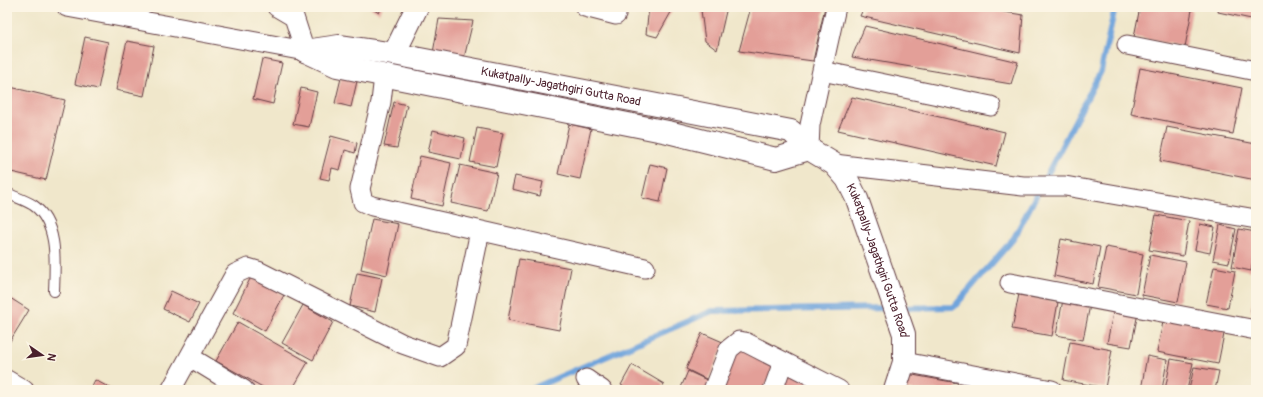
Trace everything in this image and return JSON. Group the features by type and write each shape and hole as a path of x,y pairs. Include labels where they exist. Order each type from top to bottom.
{"street":[{"name":"Kukatpally-Jagathgiri Gutta Road","path":"67,7 305,51 337,66 668,132 776,159 809,149"},
{"path":"277,7 294,17 305,51"},
{"path":"394,54 417,7"},
{"path":"586,7 616,15 617,7"},
{"path":"809,149 810,125 836,7"},
{"path":"1127,45 1256,70"},
{"name":"Kukatpally-Jagathgiri Gutta Road","path":"305,51 339,46 394,54 791,131 809,149 834,164 847,179 857,199 904,334 904,362 895,390"},
{"path":"822,71 991,106"},
{"path":"384,76 381,102 360,189 363,202 372,206 645,268"},
{"path":"834,164 1023,186 1065,186 1256,219"},
{"path":"171,390 235,274 248,268 258,271 403,344 440,357 456,346 480,231"},
{"path":"1010,283 1256,330"},
{"path":"713,390 729,349 739,341 745,342 839,390"},
{"path":"190,357 244,390"},
{"path":"773,390 783,362"},
{"path":"904,362 1052,390"},
{"path":"7,380 24,390"},
{"path":"586,380 602,390"}],"lane":[{"path":"7,193 33,205 51,231 55,248 54,291"}],"building":[{"path":"369,7 382,7 379,13"},
{"path":"649,7 674,7 657,37 646,34"},
{"path":"691,7 727,7 717,50 705,41 701,10"},
{"path":"751,7 825,7 813,61 739,51"},
{"path":"864,7 974,7 1023,15 1020,53 860,16"},
{"path":"1140,7 1179,7 1192,10 1185,47 1134,37"},
{"path":"1219,7 1256,7 1256,20 1218,12"},
{"path":"439,19 473,21 464,58 433,53"},
{"path":"865,26 1018,62 1011,84 852,57"},
{"path":"85,37 108,42 98,89 75,84"},
{"path":"127,41 154,46 144,96 116,90"},
{"path":"262,59 282,63 273,104 253,99"},
{"path":"1140,68 1242,88 1233,134 1131,114"},
{"path":"342,74 358,77 351,107 335,103"},
{"path":"10,87 65,100 46,180 7,171 7,98"},
{"path":"301,88 317,92 309,127 293,124"},
{"path":"852,97 1005,132 996,166 838,130"},
{"path":"394,102 407,105 397,148 384,146"},
{"path":"569,124 591,129 580,179 558,174"},
{"path":"1167,127 1256,144 1256,180 1160,161"},
{"path":"477,128 503,133 496,167 470,162"},
{"path":"433,130 465,138 461,159 428,152"},
{"path":"331,136 357,143 355,153 345,150 340,170 332,168 329,180 320,178"},
{"path":"420,156 451,163 442,206 411,199"},
{"path":"650,164 667,168 660,202 642,198"},
{"path":"460,165 497,173 488,211 451,203"},
{"path":"515,176 543,182 540,196 512,189"},
{"path":"1156,215 1189,221 1183,256 1149,250"},
{"path":"372,219 398,224 387,275 361,269"},
{"path":"1200,224 1215,227 1210,253 1195,250"},
{"path":"1220,225 1236,229 1229,263 1213,260"},
{"path":"1239,229 1256,232 1256,246 1251,271 1232,267"},
{"path":"1061,239 1100,247 1093,284 1054,276"},
{"path":"1106,247 1143,254 1136,294 1098,287"},
{"path":"1150,255 1186,262 1178,302 1142,295"},
{"path":"519,259 571,268 559,330 508,320"},
{"path":"1214,267 1235,271 1228,308 1206,304"},
{"path":"357,273 382,278 375,312 350,306"},
{"path":"251,277 284,295 265,331 233,313"},
{"path":"1255,281 1256,311 1251,311"},
{"path":"171,291 199,304 190,322 163,309"},
{"path":"1019,294 1058,302 1052,336 1012,329"},
{"path":"7,296 29,310 7,346"},
{"path":"1063,300 1090,305 1083,340 1056,335"},
{"path":"303,305 333,322 313,360 282,343"},
{"path":"1114,308 1138,313 1131,347 1107,343"},
{"path":"1164,317 1225,329 1218,364 1157,352"},
{"path":"238,322 308,362 292,390 268,390 216,361"},
{"path":"702,333 725,343 708,380 686,369"},
{"path":"1070,342 1112,350 1105,388 1063,380"},
{"path":"736,344 776,362 764,390 716,390"},
{"path":"1147,356 1167,360 1162,390 1141,390"},
{"path":"1171,359 1193,363 1187,390 1165,390"},
{"path":"632,365 664,384 660,390 630,390 621,385"},
{"path":"1194,367 1219,371 1215,390 1189,390"},
{"path":"688,371 715,384 712,390 680,390"},
{"path":"786,371 822,390 778,390"},
{"path":"907,374 958,383 956,390 904,390"},
{"path":"95,380 114,390 90,390"}],"waterway":[{"path":"529,390 712,311 954,307 1014,238 1101,71 1115,7"}]}
